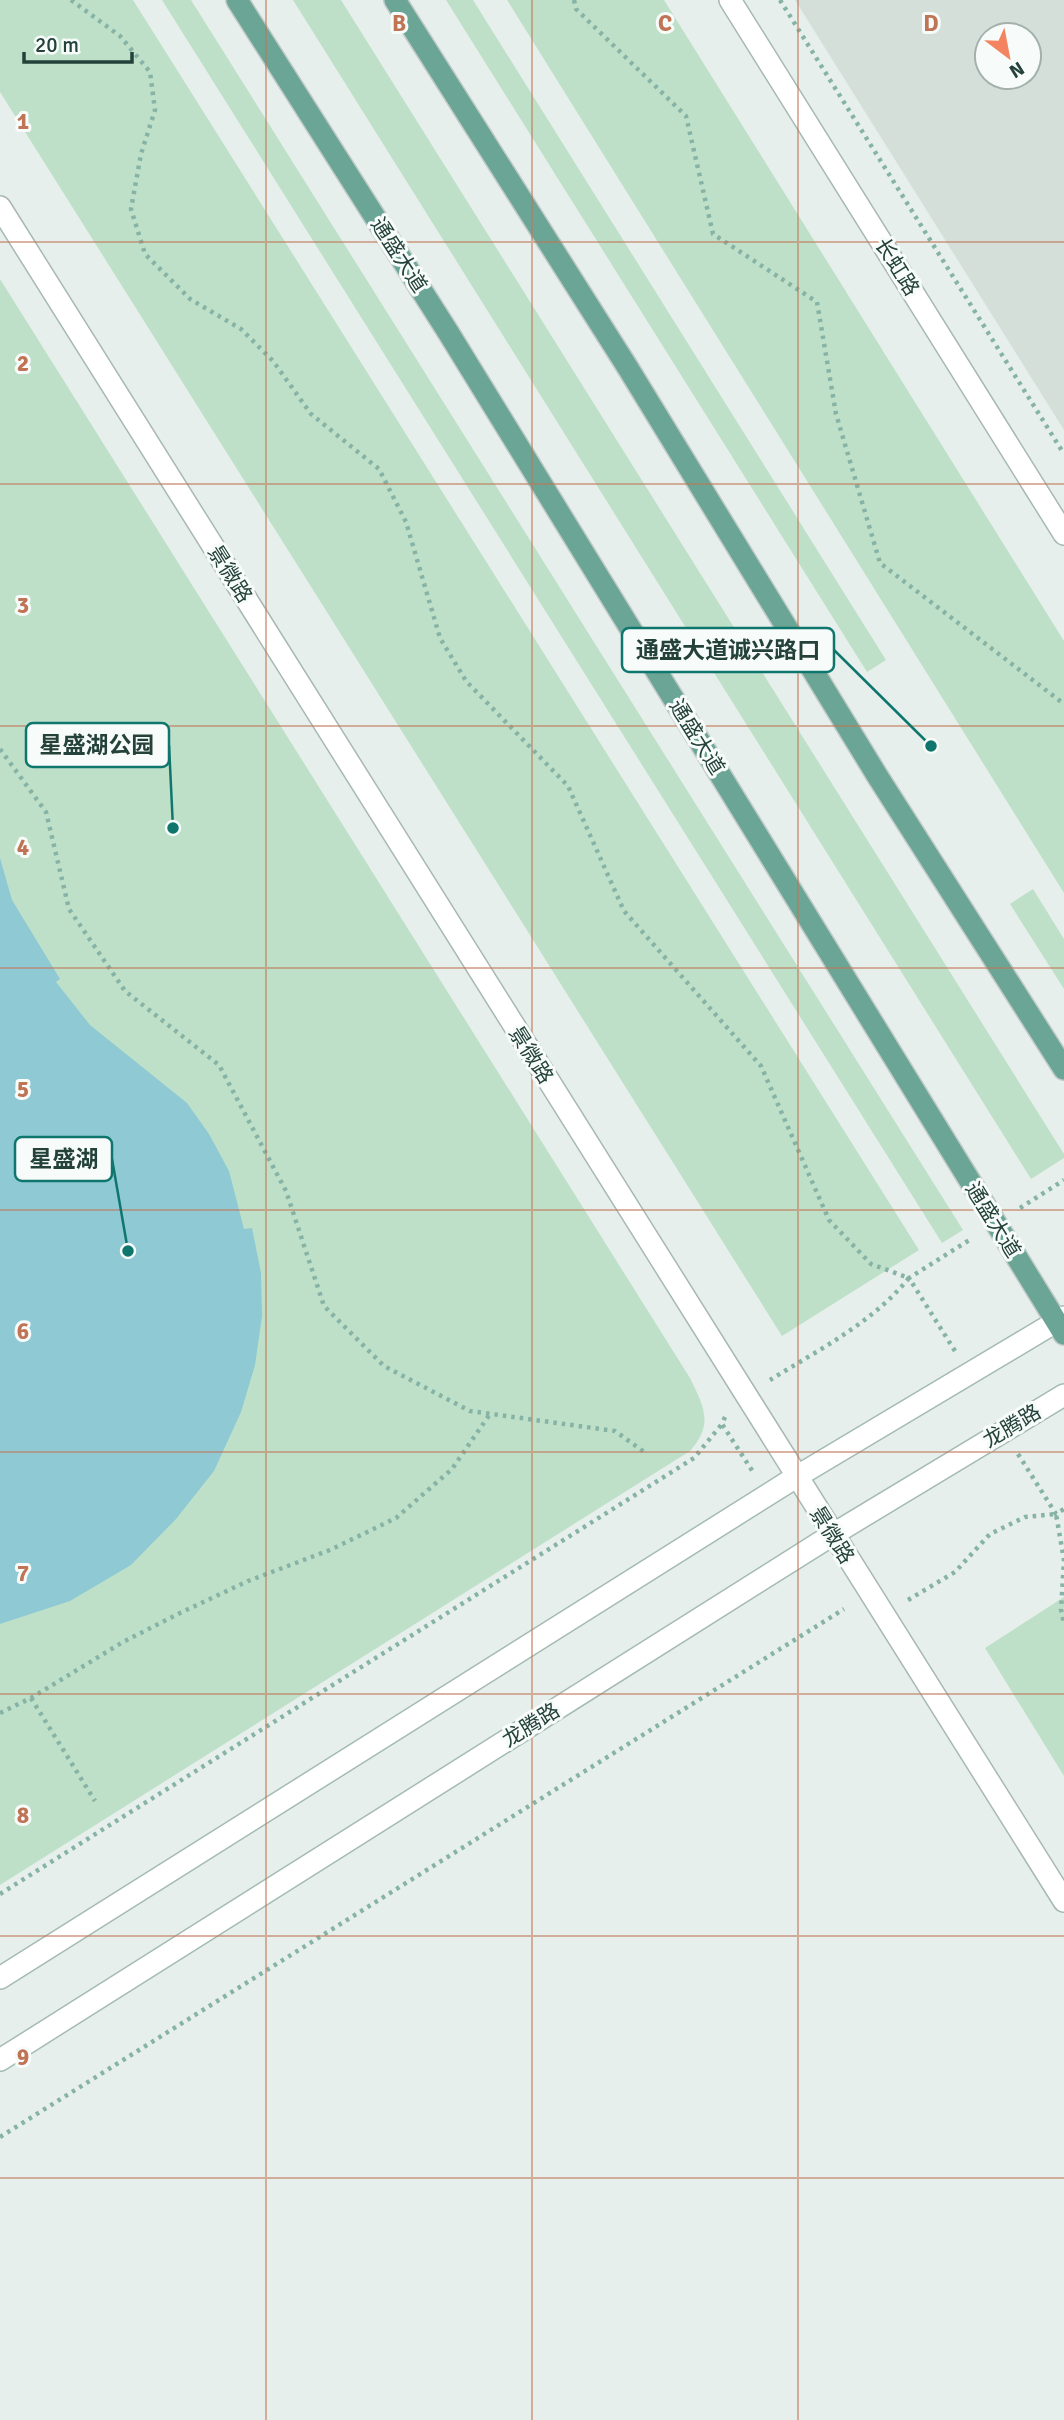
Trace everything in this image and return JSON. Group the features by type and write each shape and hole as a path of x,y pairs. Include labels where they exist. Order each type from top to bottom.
{"main road":[{"name":"通盛大道","path":"237,0 448,331 1061,1324"},
{"path":"394,0 620,356 878,777 1064,1069"}],"street":[{"name":"长虹路","path":"730,0 1064,534"},
{"name":"景微路","path":"0,207 1064,1901"},
{"path":"0,1978 796,1477 1061,1324"},
{"name":"龙腾路","path":"0,2060 832,1535 1064,1395"}],"path":[{"path":"71,0 120,36 150,72 155,110 141,154 131,209 145,254 190,299 241,329 273,361 311,414 379,469 406,522 440,638 466,681 568,786 624,911 761,1066 829,1220 871,1264 909,1278 895,1296 863,1323 762,1384"},
{"path":"574,0 576,9 686,116 713,234 817,302 836,414 880,563 1064,704"},
{"path":"780,0 1064,454"},
{"path":"0,749 46,812 69,909 125,991 219,1065 286,1191 324,1306 384,1366 470,1411 615,1431 647,1454"},
{"path":"0,1713 31,1698 123,1642 180,1613 248,1581 330,1550 396,1518 452,1469 490,1413"},
{"path":"0,1894 694,1458 722,1424 726,1415"},
{"path":"722,1424 760,1482"},
{"path":"900,1605 955,1572 990,1534 1025,1517 1056,1514 1064,1560 1061,1610 1064,1623"},
{"path":"836,1598 844,1609 855,1617"},
{"path":"0,2137 844,1609"},
{"path":"31,1698 96,1801"}],"shaded area":[{"path":"795,0 1064,0 1064,430"}],"green space":[{"path":"0,0 133,0 919,1250 782,1336 0,92"},
{"path":"162,0 191,0 963,1230 942,1243"},
{"path":"293,0 341,0 1064,1154 1064,1158 1031,1179"},
{"path":"446,0 473,0 886,660 867,672"},
{"path":"507,0 664,0 1064,641 1064,893"},
{"path":"0,279 690,1378 702,1407 704,1424 690,1451 0,1885"},
{"path":"1033,889 1064,939 1064,989 1010,904"},
{"path":"1064,1597 1064,1776 985,1648"}],"water":[{"path":"0,858 12,900 60,979 56,982 90,1025 187,1103 209,1134 229,1171 244,1229 252,1228 261,1273 262,1316 255,1365 241,1412 214,1471 176,1519 131,1565 70,1601 0,1624"}],"place":[{"name":"通盛大道诚兴路口","path":"931,746"},
{"name":"星盛湖公园","path":"173,828"},
{"name":"星盛湖","path":"128,1251"}]}
